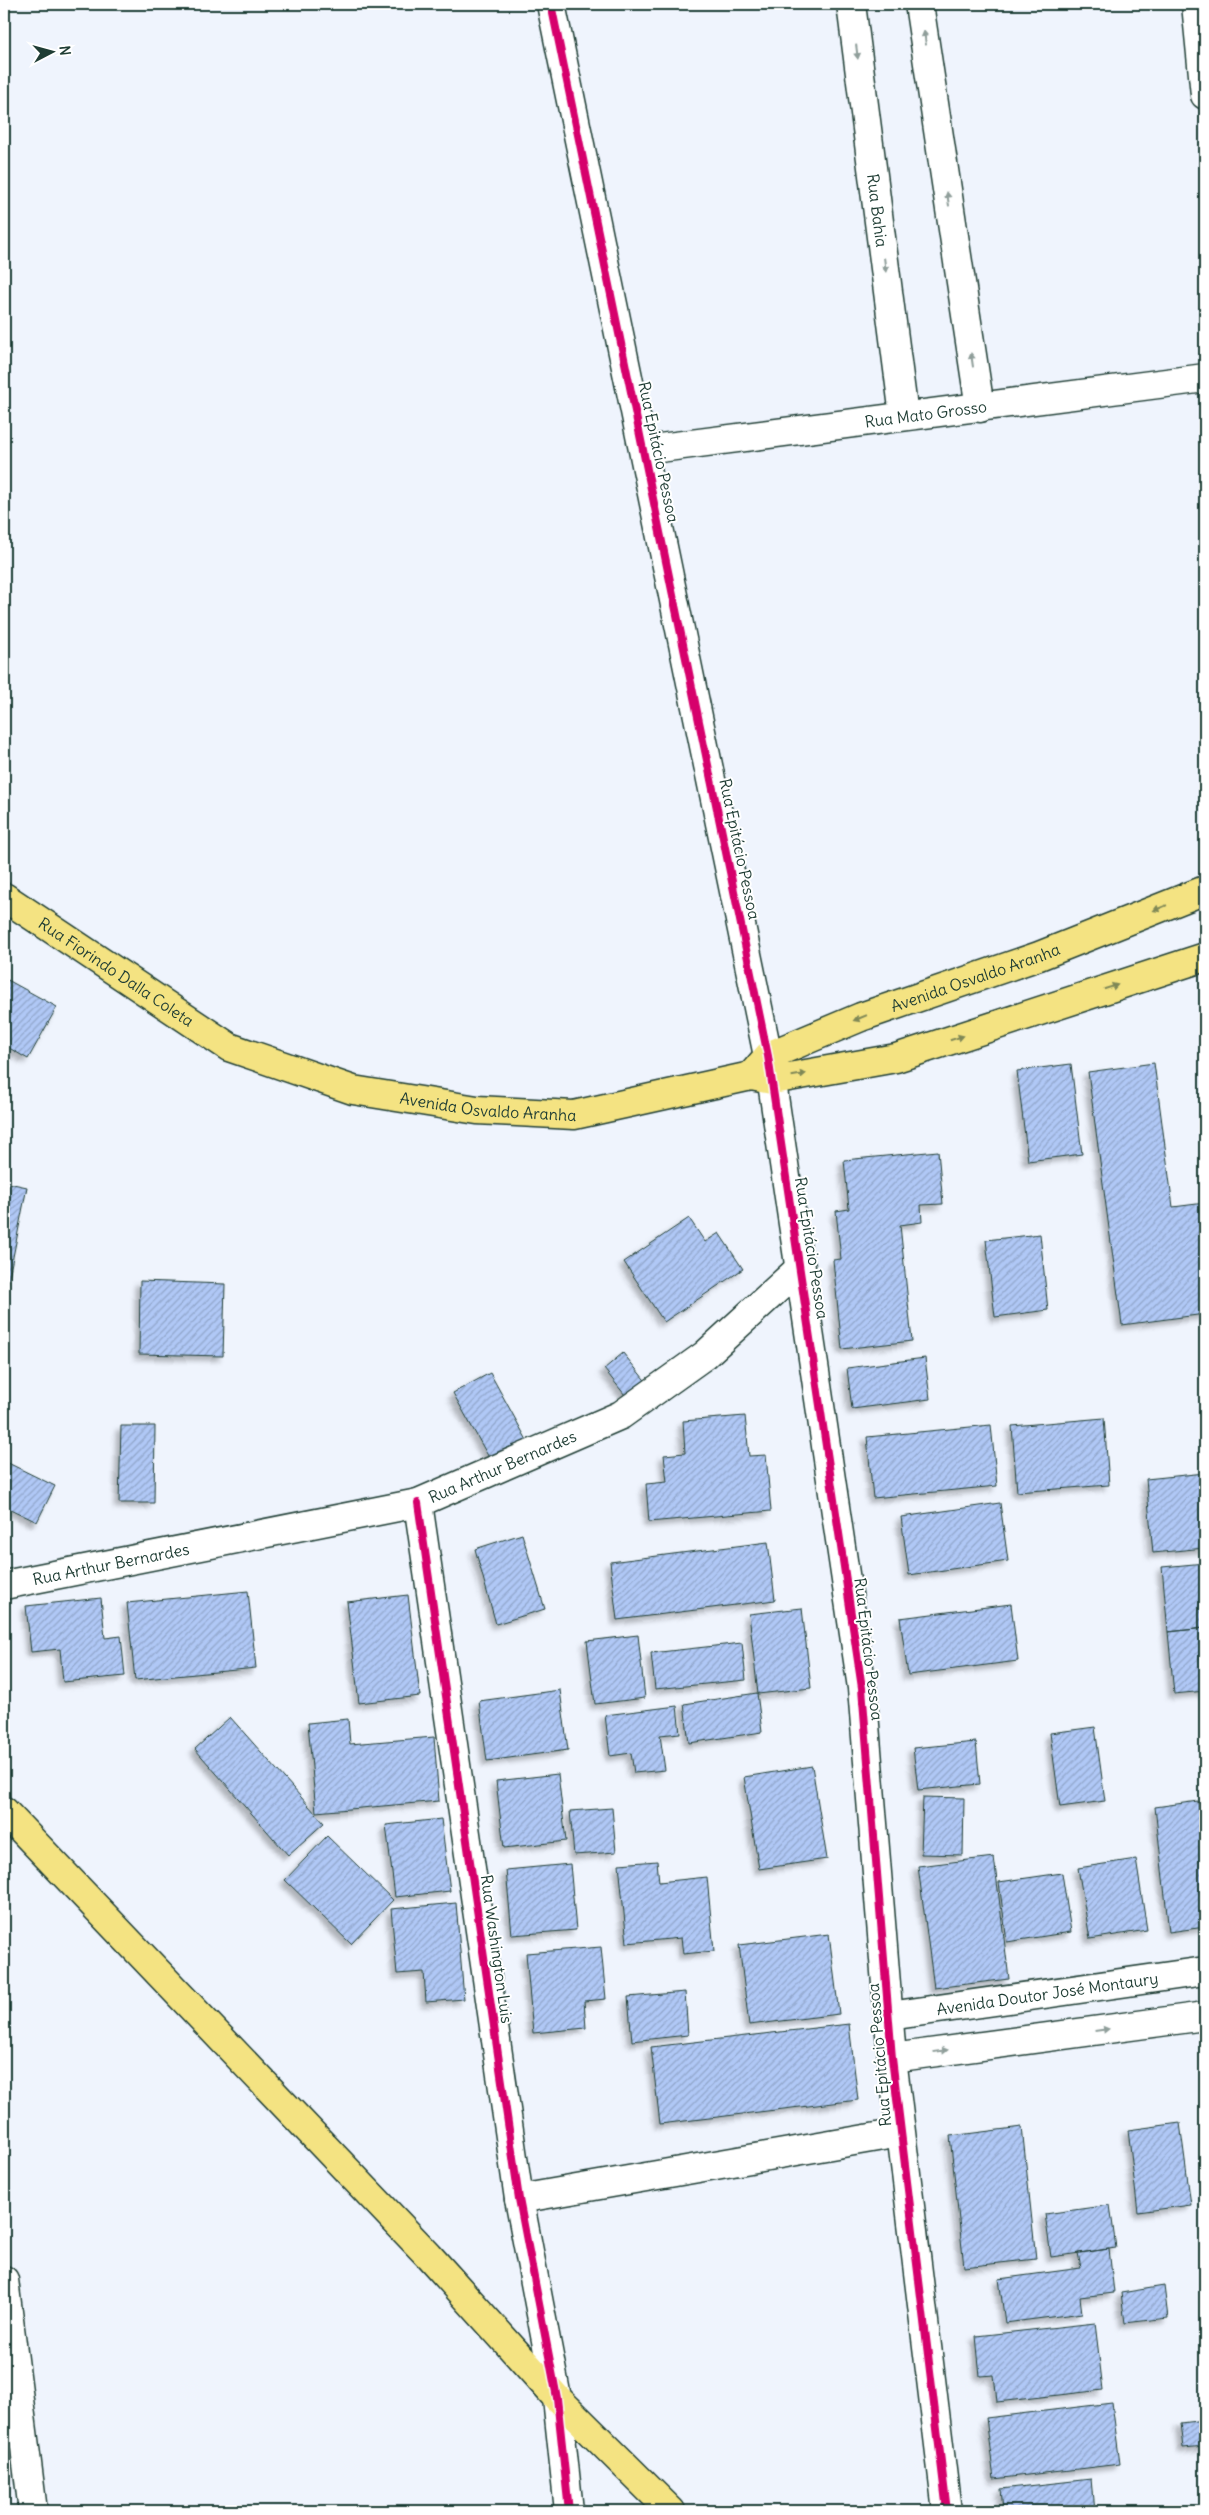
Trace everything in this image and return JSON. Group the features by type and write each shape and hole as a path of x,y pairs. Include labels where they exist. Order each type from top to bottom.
{"main road":[{"name":"Avenida Osvaldo Aranha","path":"764,1071 861,1017 1039,956 1205,890"},
{"name":"Rua Fiorindo Dalla Coleta","path":"4,897 229,1046"},
{"name":"Avenida Osvaldo Aranha","path":"229,1046 353,1090 477,1110 574,1115 764,1071 896,1058 1205,957"},
{"path":"4,1811 429,2256 557,2398 671,2511"}],"street":[{"name":"Rua Epitácio Pessoa","path":"551,4 644,450 801,1267 862,1688 892,2058 947,2511"},
{"name":"Rua Bahia","path":"851,4 904,416"},
{"path":"919,4 980,408"},
{"path":"1196,4 1205,95"},
{"name":"Rua Mato Grosso","path":"644,450 1205,378"},
{"name":"Rua Arthur Bernardes","path":"4,1585 418,1503 621,1415 705,1355 801,1267"},
{"name":"Rua Washington Luis","path":"418,1503 519,2199 557,2398 569,2511"},
{"name":"Avenida Doutor José Montaury","path":"889,2016 1205,1971"},
{"path":"892,2058 1205,2016"},
{"path":"519,2199 900,2133"},
{"path":"4,2280 33,2511"}],"building":[{"path":"4,978 57,1007 28,1059 4,1045"},
{"path":"1154,1063 1173,1207 1205,1203 1205,1314 1122,1325 1088,1072"},
{"path":"1071,1064 1082,1154 1028,1161 1017,1071"},
{"path":"938,1151 943,1204 921,1205 922,1222 900,1225 912,1341 842,1349 833,1260 841,1259 836,1211 849,1209 844,1160"},
{"path":"4,1182 27,1187 4,1302"},
{"path":"689,1218 705,1242 719,1233 743,1269 664,1322 624,1262"},
{"path":"1040,1234 1048,1310 995,1317 986,1240"},
{"path":"140,1281 225,1284 223,1356 139,1354"},
{"path":"623,1353 648,1384 629,1400 604,1369"},
{"path":"925,1358 930,1399 852,1409 847,1368"},
{"path":"490,1373 528,1442 492,1463 453,1393"},
{"path":"745,1416 749,1456 766,1455 771,1511 649,1522 646,1484 667,1482 664,1455 685,1453 683,1421"},
{"path":"1104,1418 1109,1485 1017,1492 1012,1426"},
{"path":"991,1425 997,1486 873,1498 867,1437"},
{"path":"121,1426 155,1426 154,1503 119,1503"},
{"path":"4,1461 55,1486 37,1522 4,1506"},
{"path":"1205,1473 1205,1548 1153,1553 1146,1479"},
{"path":"1000,1503 1008,1561 909,1575 901,1517"},
{"path":"522,1534 545,1609 496,1624 475,1549"},
{"path":"768,1542 775,1600 617,1620 610,1562"},
{"path":"1205,1563 1205,1628 1168,1632 1162,1567"},
{"path":"248,1591 256,1668 135,1680 127,1603"},
{"path":"408,1595 420,1696 359,1703 347,1602"},
{"path":"101,1598 105,1638 121,1636 125,1676 63,1682 60,1649 31,1652 26,1606"},
{"path":"1011,1604 1018,1661 908,1675 900,1618"},
{"path":"802,1608 811,1688 758,1694 749,1614"},
{"path":"1205,1628 1205,1691 1174,1694 1168,1632"},
{"path":"638,1635 645,1698 595,1704 587,1641"},
{"path":"742,1643 746,1680 655,1689 651,1653"},
{"path":"560,1690 568,1750 487,1761 479,1701"},
{"path":"757,1693 762,1732 689,1743 684,1704"},
{"path":"677,1706 680,1733 660,1735 665,1770 634,1773 631,1753 610,1756 605,1715"},
{"path":"230,1717 324,1823 288,1855 195,1749"},
{"path":"348,1719 350,1744 434,1737 439,1801 316,1812 308,1723"},
{"path":"1095,1727 1105,1801 1060,1807 1050,1733"},
{"path":"976,1742 980,1784 918,1790 913,1748"},
{"path":"812,1766 827,1859 759,1869 744,1777"},
{"path":"558,1774 566,1841 504,1848 496,1781"},
{"path":"923,1797 964,1798 963,1855 921,1854"},
{"path":"1198,1801 1205,1864 1205,1927 1169,1932 1155,1807"},
{"path":"612,1808 616,1852 574,1855 570,1811"},
{"path":"441,1819 450,1891 395,1897 386,1825"},
{"path":"327,1836 393,1900 351,1944 285,1880"},
{"path":"994,1857 1009,1979 934,1988 918,1866"},
{"path":"1136,1859 1147,1930 1090,1939 1078,1868"},
{"path":"657,1861 659,1882 707,1877 714,1951 683,1954 681,1938 627,1943 619,1864"},
{"path":"570,1864 576,1930 512,1935 506,1870"},
{"path":"1062,1873 1071,1932 1007,1942 999,1882"},
{"path":"456,1903 464,1999 426,2002 424,1972 397,1974 391,1909"},
{"path":"829,1934 839,2014 749,2025 739,1945"},
{"path":"601,1947 606,1999 584,2001 586,2028 533,2033 526,1953"},
{"path":"685,1992 688,2035 632,2041 628,1997"},
{"path":"849,2024 858,2100 660,2124 651,2047"},
{"path":"1180,2123 1191,2205 1138,2212 1128,2130"},
{"path":"1022,2127 1036,2259 964,2267 950,2136"},
{"path":"1110,2205 1116,2248 1051,2257 1045,2214"},
{"path":"1109,2249 1114,2293 1080,2297 1082,2313 1005,2323 999,2279 1081,2268 1078,2253"},
{"path":"1164,2286 1168,2318 1125,2323 1121,2293"},
{"path":"1095,2323 1103,2390 997,2402 994,2375 980,2376 976,2336"},
{"path":"1112,2403 1120,2464 994,2479 986,2418"},
{"path":"1205,2420 1205,2446 1183,2448 1180,2423"},
{"path":"1091,2479 1094,2511 1003,2511 1001,2489"}],"cycle path":[{"path":"551,4 768,1056 862,1688 892,2058 947,2511"},
{"path":"418,1503 519,2199 557,2398 569,2511"}]}
